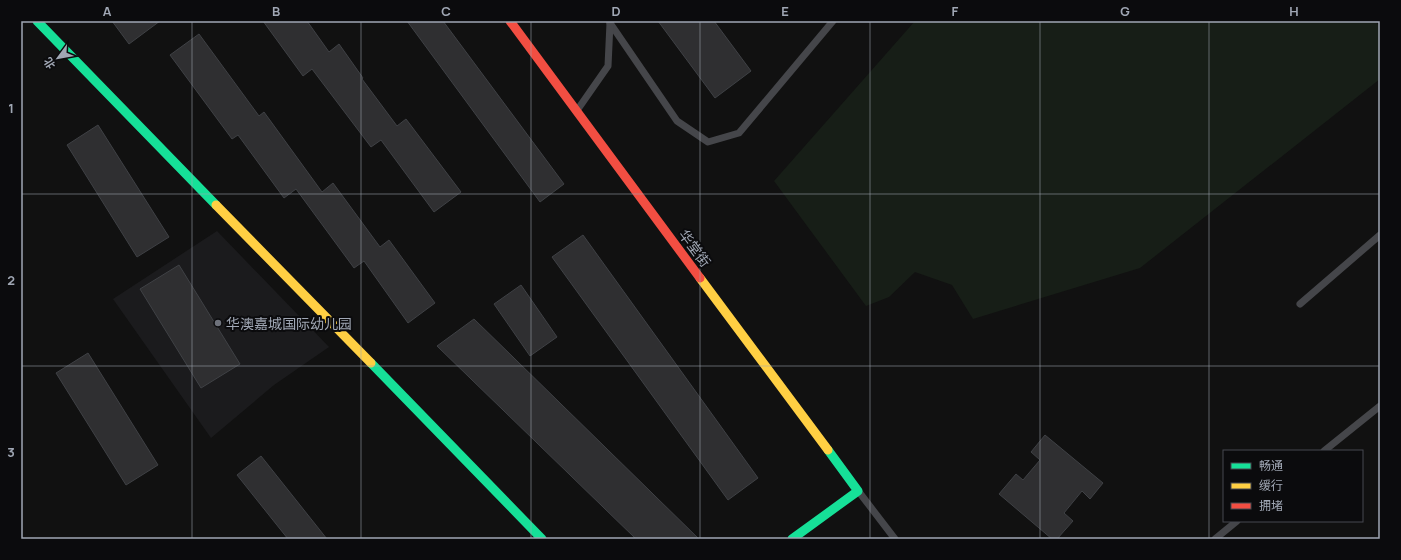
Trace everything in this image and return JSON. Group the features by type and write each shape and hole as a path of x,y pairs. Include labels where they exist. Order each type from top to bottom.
{"street":[{"path":"37,21 542,539"},
{"name":"华堂街","path":"510,21 858,491"},
{"path":"792,539 858,491"}],"lane":[{"path":"610,22 677,121 708,142 739,133 834,21"},
{"path":"576,111 608,66 610,22"},
{"path":"1300,304 1380,235"},
{"path":"1325,450 1380,406"},
{"path":"858,491 895,539"},
{"path":"1215,539 1236,522"}],"shaded area":[{"path":"915,21 1375,21 1380,27 1380,79 1140,268 973,319 952,285 915,272 889,297 866,306 774,181"},
{"name":"华澳嘉城国际幼儿园","path":"217,231 329,347 274,385 211,438 113,299"}],"building":[{"path":"112,21 160,21 129,44"},
{"path":"263,21 307,21 329,52 339,44 363,78 362,79 397,126 406,119 461,192 434,212 381,140 371,147 312,69 303,76"},
{"path":"407,21 443,21 564,184 540,202"},
{"path":"658,21 714,21 751,71 715,98"},
{"path":"199,34 259,116 264,112 322,192 333,183 380,247 389,240 435,303 408,323 364,261 354,268 296,189 284,198 238,135 232,139 170,55"},
{"path":"98,125 169,237 137,257 67,145"},
{"path":"583,235 758,478 728,500 552,257"},
{"path":"179,265 240,364 201,388 140,289"},
{"path":"521,285 557,337 530,356 494,304"},
{"path":"474,319 699,539 636,539 437,346"},
{"path":"88,353 158,465 126,485 56,373"},
{"path":"1045,435 1103,483 1090,499 1082,491 1064,513 1073,521 1057,539 1052,539 999,494 1016,474 1023,480 1040,460 1031,452"},
{"path":"261,456 327,539 288,539 237,475"}],"traffic: fast":[{"path":"37,21 216,205"},
{"path":"371,363 542,539"},
{"path":"792,539 858,491 828,450"}],"traffic: slow":[{"path":"216,205 371,363"},
{"path":"700,278 828,450"}],"traffic: jam":[{"path":"510,21 700,278"}],"place":[{"name":"华澳嘉城国际幼儿园","path":"218,323"}]}
